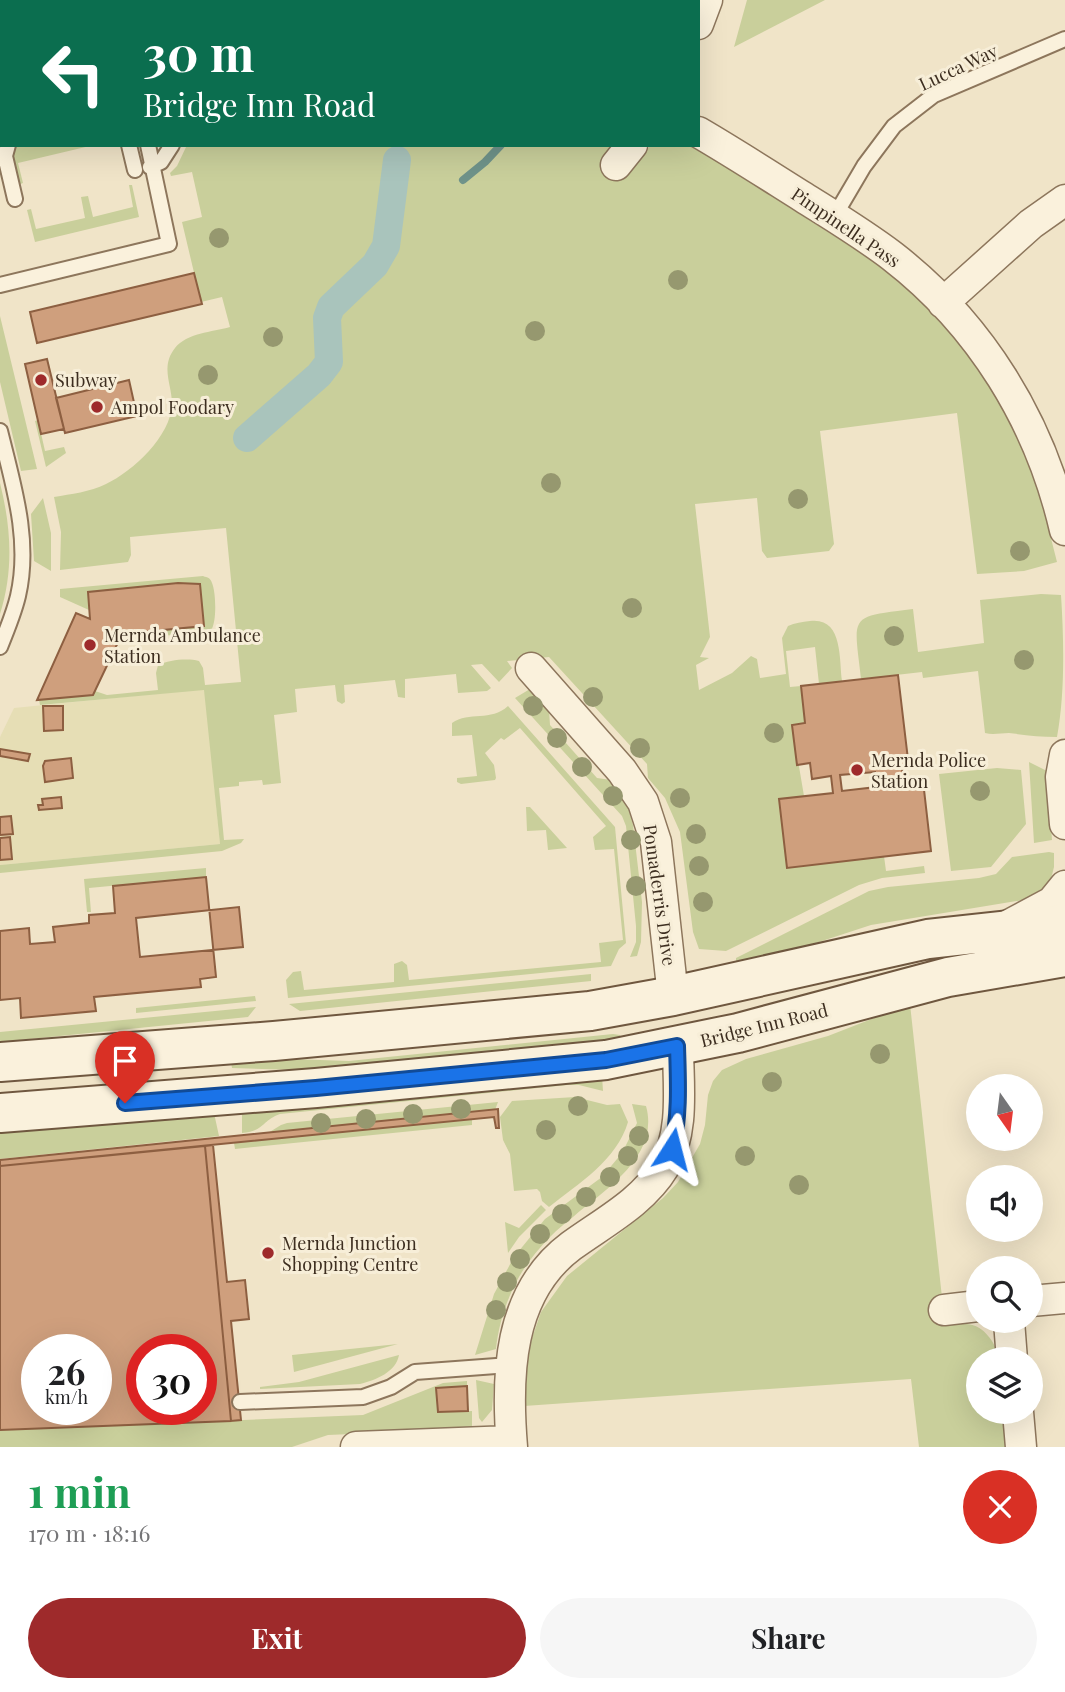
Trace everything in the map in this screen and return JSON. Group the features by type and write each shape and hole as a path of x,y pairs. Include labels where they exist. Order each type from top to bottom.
{"main road":[{"path":"0,1062 274,1041 590,1011 673,996 928,939 1065,924"},
{"name":"Bridge Inn Road","path":"0,1113 303,1089 606,1060 753,1030 948,977 1065,957"},
{"path":"673,996 677,1046"}],"street":[{"path":"700,18 706,0"},
{"name":"Pimpinella Pass","path":"700,133 893,257 943,303 987,354 1021,409 1046,465 1065,530"},
{"path":"943,303 1031,224 1065,200"},
{"name":"Pomaderris Drive","path":"531,668 622,771 643,802 656,842 673,996"},
{"path":"1065,755 1062,777 1065,824"},
{"path":"997,931 1052,902 1065,886"},
{"path":"356,1447 511,1444 508,1397 510,1365 520,1318 546,1271 571,1246 607,1223 637,1198 665,1166 676,1131 679,1095 677,1046"},
{"path":"1043,1300 1065,1298"},
{"path":"944,1310 966,1307"},
{"path":"1018,1424 1021,1447"}],"lane":[{"name":"Lucca Way","path":"834,217 864,166 894,126 934,95 1065,39"},
{"path":"7,147 5,156 15,199"},
{"path":"129,147 135,170"},
{"path":"0,285 169,244 150,167 148,147"},
{"path":"150,167 161,162 171,147"},
{"path":"0,431 15,492 23,546 18,597 0,647"},
{"path":"240,1402 356,1398 384,1390 415,1372 510,1365"}],"shaded area":[{"path":"205,689 220,844 0,865 0,737 14,708"}],"green space":[{"path":"747,0 825,0 734,47"},
{"path":"16,147 86,147 18,163 23,183 18,185 12,157"},
{"path":"186,147 612,147 600,162 620,181 649,147 695,147 869,258 925,304 962,345 1005,409 1036,479 1057,562 1024,571 977,574 957,413 820,431 834,544 829,551 767,558 762,551 757,498 695,504 710,637 700,657 709,658 696,665 699,690 732,673 751,656 757,659 760,678 786,674 782,638 788,626 810,621 821,621 829,625 837,641 842,681 819,684 815,647 786,651 790,687 801,686 805,723 792,725 804,796 884,856 886,871 924,866 925,873 882,878 859,885 726,951 699,949 693,932 680,832 665,798 648,778 647,764 549,657 507,661 512,668 499,682 482,664 471,665 491,688 487,691 458,693 456,674 405,679 405,698 398,697 395,680 344,685 345,702 342,704 337,701 335,685 295,689 297,712 274,715 281,783 263,785 262,780 239,782 239,786 219,788 224,840 244,839 241,843 222,851 0,873 0,865 220,844 204,690 40,705 39,700 93,695 95,691 107,695 158,690 158,665 178,660 199,661 203,668 205,685 241,682 226,528 130,537 131,555 128,562 60,570 61,532 54,497 100,487 128,471 149,451 170,416 172,404 167,369 175,348 193,336 230,327 222,297 201,302 182,222 202,217 192,172 171,176 170,173 177,166"},
{"path":"129,185 132,185 139,217 35,242 27,210 31,209 36,229 85,218 81,197 88,196 93,217 133,207"},
{"path":"0,316 37,469 21,471 0,382"},
{"path":"38,420 45,451 64,447 66,453 46,467 35,421"},
{"path":"0,483 9,532 9,565 0,614"},
{"path":"43,498 51,533 51,571 34,561 31,514"},
{"path":"203,576 211,581 215,600 213,626 207,632 137,638 127,634 204,626 200,584 178,583 88,592 89,610 60,597 60,589"},
{"path":"1041,594 1061,595 1063,667 1057,737 985,733 978,671 923,678 922,672 861,679 857,631 866,618 913,609 918,652 984,643 980,600"},
{"path":"530,689 549,710 550,725 597,778 611,780 627,803 633,825 642,902 641,942 637,956 630,957 636,942 636,926 626,826 622,816 515,698"},
{"path":"508,706 615,827 626,943 619,949 611,966 288,998 286,980 293,972 301,971 304,990 394,982 394,964 402,961 407,965 409,980 601,962 599,943 623,940 614,849 595,850 593,837 606,826 520,728 504,740 501,738 485,753 494,765 495,780 461,784 457,782 457,778 477,776 472,735 452,736 452,723 459,719 494,714"},
{"path":"1029,762 1047,771 1052,840 1034,843"},
{"path":"997,768 1021,770 1026,824 991,867 951,871 939,774"},
{"path":"526,807 530,807 567,848 548,850 546,830 527,831"},
{"path":"1054,853 1050,883 1029,899 871,925 770,958 736,965 736,958 869,891 979,878 996,874 1012,857"},
{"path":"206,868 206,877 89,888 91,912 87,912 84,879"},
{"path":"591,974 591,981 300,1011 289,1004"},
{"path":"255,996 256,1001 136,1013 136,1008"},
{"path":"910,1004 945,1325 966,1324 966,1333 985,1333 995,1347 966,1347 966,1424 1005,1424 1007,1447 919,1447 911,1379 524,1406 527,1353 541,1312 567,1276 663,1198 678,1182 700,1144 708,1095 713,1081 722,1070 746,1059 828,1036"},
{"path":"256,1007 248,1017 0,1042 0,1032"},
{"path":"620,1035 622,1040 330,1071 232,1068 230,1057 349,1061"},
{"path":"602,1076 603,1091 567,1085 280,1114 255,1130 242,1133 242,1110"},
{"path":"575,1097 607,1105 620,1104 628,1122 623,1136 606,1160 549,1207 542,1201 537,1189 514,1191 510,1154 503,1140 500,1117 512,1101"},
{"path":"498,1102 495,1110 268,1133 287,1123"},
{"path":"632,1104 646,1106 648,1124 645,1141 637,1156 614,1183 561,1226 536,1253 524,1268 508,1301 496,1349 475,1355 494,1294 514,1257 545,1219 602,1177 622,1153 637,1123"},
{"path":"214,1113 219,1136 0,1159 0,1133"},
{"path":"472,1119 472,1125 235,1149 234,1143"},
{"path":"541,1205 546,1210 519,1237 508,1253 505,1222 519,1228"},
{"path":"398,1344 294,1372 292,1355"},
{"path":"399,1355 390,1371 360,1384 260,1389 299,1382"},
{"path":"476,1380 494,1384 492,1410 482,1422 479,1418"},
{"path":"467,1381 467,1386 436,1388 438,1412 472,1411 472,1428 328,1435 292,1447 0,1447 0,1430 126,1425 217,1425 217,1421 363,1415 443,1383"}],"building":[{"path":"194,273 202,304 37,343 30,312"},
{"path":"47,359 64,429 41,434 25,364"},
{"name":"Ampol Foodary","path":"129,380 137,416 65,433 56,398"},
{"name":"Mernda Ambulance Station","path":"178,583 200,584 204,626 122,634 93,695 37,700 76,613 90,619 88,592"},
{"name":"Mernda Police Station","path":"898,675 909,768 902,769 904,784 923,781 931,851 787,868 779,799 833,793 831,776 812,779 810,763 797,765 792,725 805,723 801,686","holes":["875,772 876,787 842,791 840,775"]},
{"path":"43,706 63,706 63,730 44,731"},
{"path":"0,749 30,754 28,761 0,756"},
{"path":"71,758 73,778 45,782 45,761"},
{"path":"61,797 62,808 39,810 38,805 43,805 42,799"},
{"path":"11,816 13,834 0,835 0,817"},
{"path":"10,837 12,859 0,860 0,838"},
{"path":"206,877 216,977 200,979 201,987 94,997 96,1011 21,1018 20,998 0,1000 0,931 29,928 30,944 55,942 53,927 89,923 89,915 115,913 113,886"},
{"path":"239,907 243,947 140,957 136,918"},
{"path":"498,1109 499,1128 496,1128 494,1117 0,1166 0,1160"},
{"path":"213,1145 227,1282 245,1280 249,1319 231,1321 241,1420 231,1421 205,1146"},
{"path":"205,1146 231,1421 217,1422 217,1334 126,1334 126,1425 128,1425 0,1430 0,1166"},
{"path":"467,1386 468,1411 438,1412 436,1388"}],"waterway":[{"path":"463,180 499,147"},
{"path":"247,438 319,375 329,362 327,318 331,307 375,265 386,246 397,160"}],"place":[{"name":"Subway","path":"41,380"},
{"name":"Ampol Foodary","path":"97,407"},
{"name":"Mernda Ambulance Station","path":"90,645"},
{"name":"Mernda Police Station","path":"857,770"},
{"name":"Mernda Junction Shopping Centre","path":"268,1253"}],"route":[{"path":"125,1103 606,1060 677,1046 679,1095 672,1149"}]}
